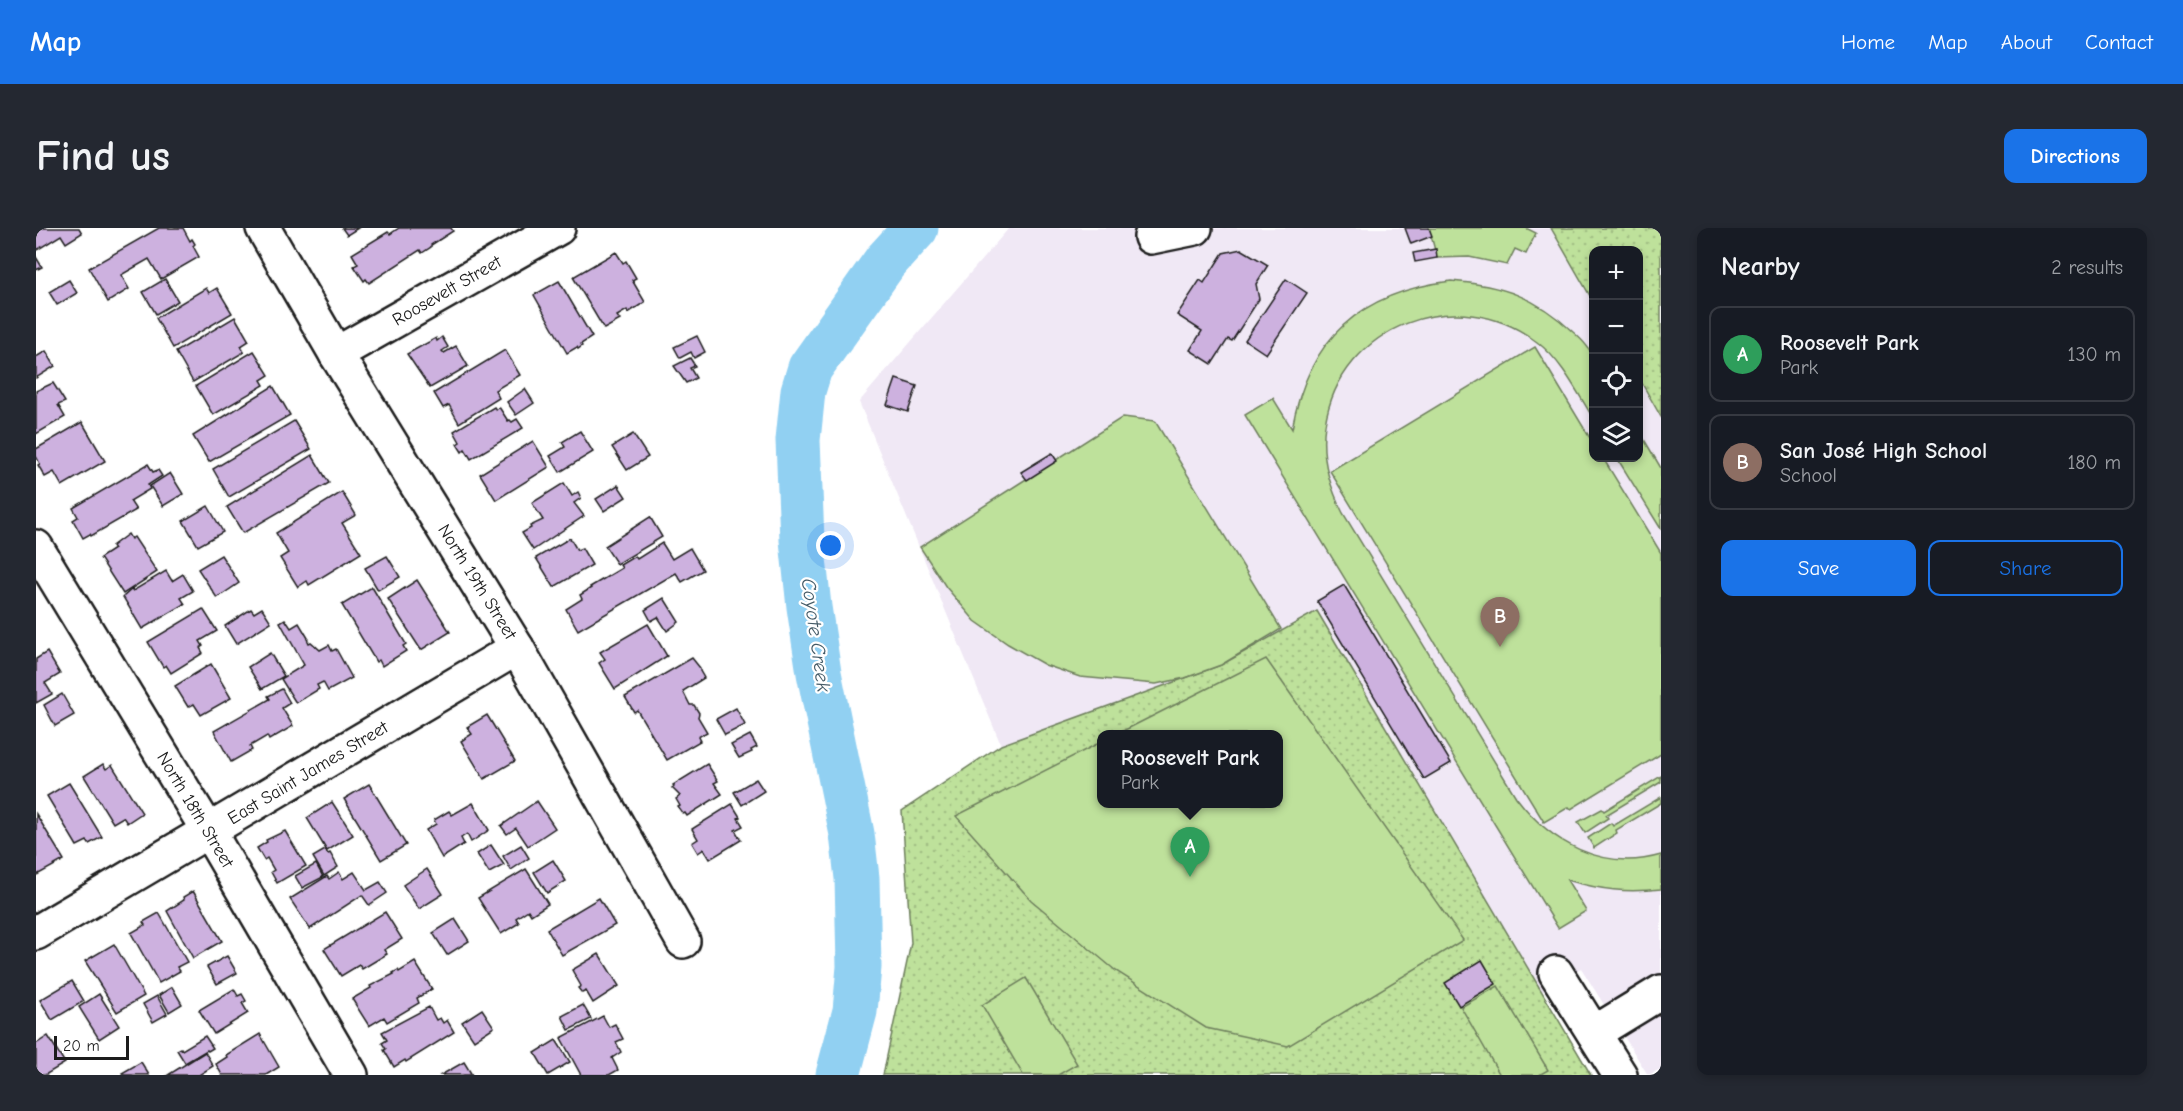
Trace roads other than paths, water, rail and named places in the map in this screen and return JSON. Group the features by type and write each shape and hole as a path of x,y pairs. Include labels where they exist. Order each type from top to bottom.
{"street":[{"name":"North 19th Street","path":"263,228 336,354 517,648 683,941"},
{"name":"Roosevelt Street","path":"336,354 558,228"},
{"path":"1151,237 1195,228"},
{"name":"North 18th Street","path":"36,547 209,832 351,1075"},
{"name":"East Saint James Street","path":"36,933 517,648"},
{"path":"1556,973 1620,1075"},
{"path":"1594,1033 1661,992"}],"waterway":[{"name":"Coyote Creek","path":"838,1075 855,1011 859,967 857,878 852,834 819,673 809,607 802,540 798,440 803,391 810,368 885,262 916,228"}],"place":[{"name":"San José High School","path":"1500,647"},
{"name":"Roosevelt Park","path":"1190,877"}]}
